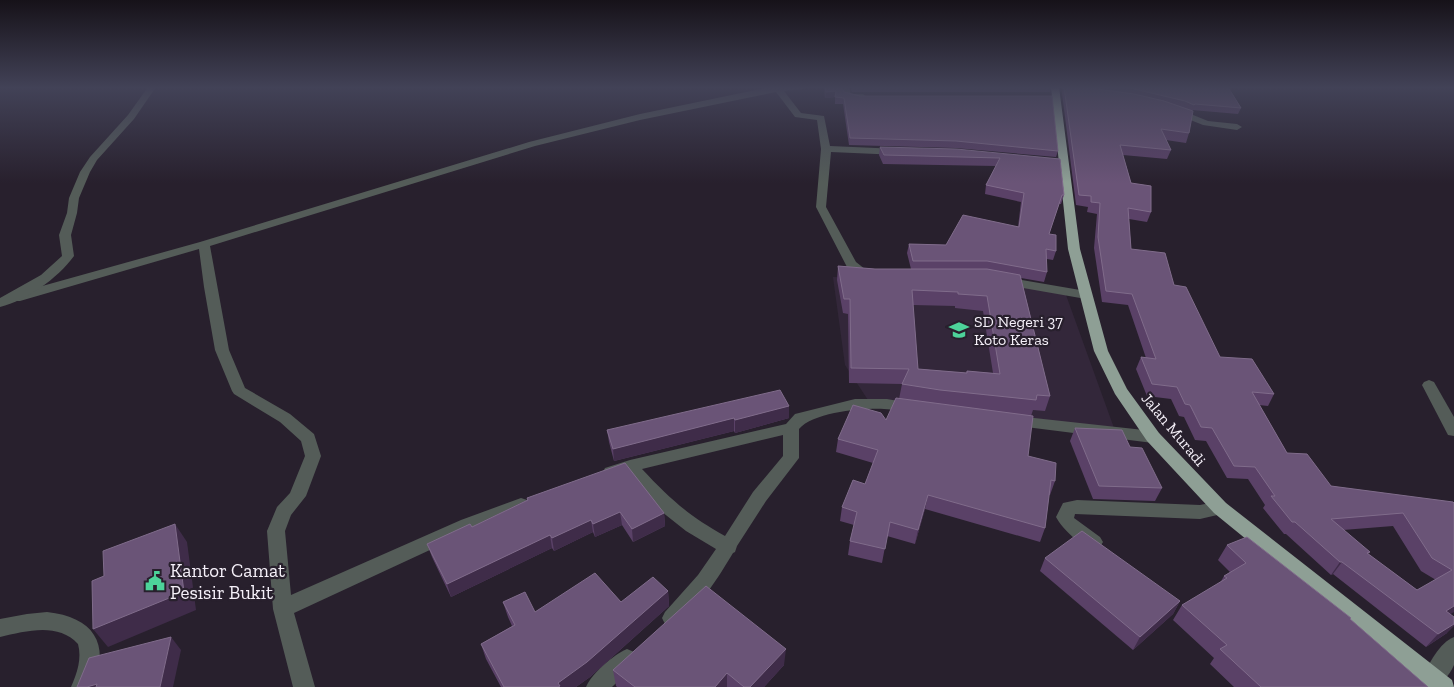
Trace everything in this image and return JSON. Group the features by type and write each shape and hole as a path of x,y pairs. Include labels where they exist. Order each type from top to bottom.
{"highway":[{"name":"Jalan Muradi","path":"1057,119 1059,162 1074,249 1101,351 1120,391 1153,437 1220,508 1438,683"}],"street":[{"path":"4,301 38,284 57,271 68,256 65,235 72,213 74,198 85,172 93,158 129,119"},
{"path":"4,301 204,244 532,144 632,119"},
{"path":"821,119 826,149 821,207 851,264 866,276 882,277"},
{"path":"1196,119 1206,123 1237,127"},
{"path":"826,149 907,152"},
{"path":"204,244 222,350 239,392 285,418 308,438 313,456 297,496 283,512 276,531 283,609 304,687"},
{"path":"993,279 1086,295"},
{"path":"1429,385 1454,431"},
{"path":"594,479 630,466 791,428 800,418 855,404 887,404 926,411"},
{"path":"1005,420 1153,437"},
{"path":"663,626 684,606 729,547 772,478 790,458 791,428"},
{"path":"630,466 663,503 692,526 729,547"},
{"path":"283,609 299,600 467,525 539,498"},
{"path":"1108,553 1068,523 1065,517 1069,508 1200,512 1220,508"},
{"path":"0,628 32,621 60,623 77,630 89,644 89,670 82,687"},
{"path":"1438,683 1454,646"},
{"path":"597,687 641,647"}],"shaded area":[{"name":"SD Negeri 37 Koto Keras","path":"833,277 986,280 1066,295 1114,428 868,400 845,365"}],"building":[{"path":"847,119 1055,119 1058,151 956,141 850,138"},
{"path":"1068,119 1192,119 1189,133 1161,129 1171,150 1120,145 1131,183 1151,186 1151,212 1128,208 1131,249 1165,253 1174,285 1186,287 1220,357 1252,359 1274,394 1252,392 1287,453 1307,454 1331,486 1454,503 1454,606 1446,611 1454,617 1454,624 1438,634 1340,562 1295,522 1292,522 1271,496 1275,496 1255,467 1234,466 1212,428 1201,427 1190,405 1185,404 1177,387 1152,384 1141,357 1156,359 1132,294 1106,291 1098,237 1100,203 1091,202 1091,196 1079,195","holes":["1403,513 1432,558 1452,570 1417,590 1367,553 1370,552 1331,519"]},
{"path":"880,147 956,149 1060,159 1064,195 1062,195 1049,234 1056,235 1056,251 1046,249 1047,272 987,261 913,261 909,244 946,245 963,215 1019,227 1024,193 986,185 1000,158 884,155"},
{"path":"838,266 875,269 987,269 1020,275 1050,396 1037,395 1036,400 940,390 902,384 909,369 851,368 850,299 844,299","holes":["912,290 958,292 958,294 987,296 1000,374 918,369"]},
{"path":"780,390 789,406 613,449 607,430"},
{"path":"896,398 1033,416 1028,456 1056,463 1055,481 1051,480 1045,528 928,495 918,530 890,522 885,549 850,541 857,512 842,507 853,480 865,484 878,450 838,439 853,405 881,413 886,420"},
{"path":"1075,428 1122,430 1130,447 1142,448 1162,488 1099,486"},
{"path":"625,463 664,513 632,529 620,512 593,524 591,520 552,538 550,535 447,584 427,544 470,524 472,527 528,500 527,498"},
{"path":"175,524 184,592 93,629 92,581 104,576 103,551"},
{"path":"1082,531 1180,601 1140,637 1045,558"},
{"path":"1247,537 1351,618 1428,687 1261,687 1220,649 1227,645 1182,605 1227,578 1224,576 1246,563 1227,545"},
{"path":"595,573 621,602 653,577 668,591 587,662 558,683 560,686 504,687 481,644 515,625 503,602 525,592 535,612"},
{"path":"706,586 786,649 750,687 744,687 727,673 715,687 635,687 613,670"},
{"path":"171,637 160,687 96,687 97,684 77,687 89,658"}],"place":[{"name":"SD Negeri 37 Koto Keras","path":"959,330"},
{"name":"Kantor Camat Pesisir Bukit","path":"155,581"}]}
